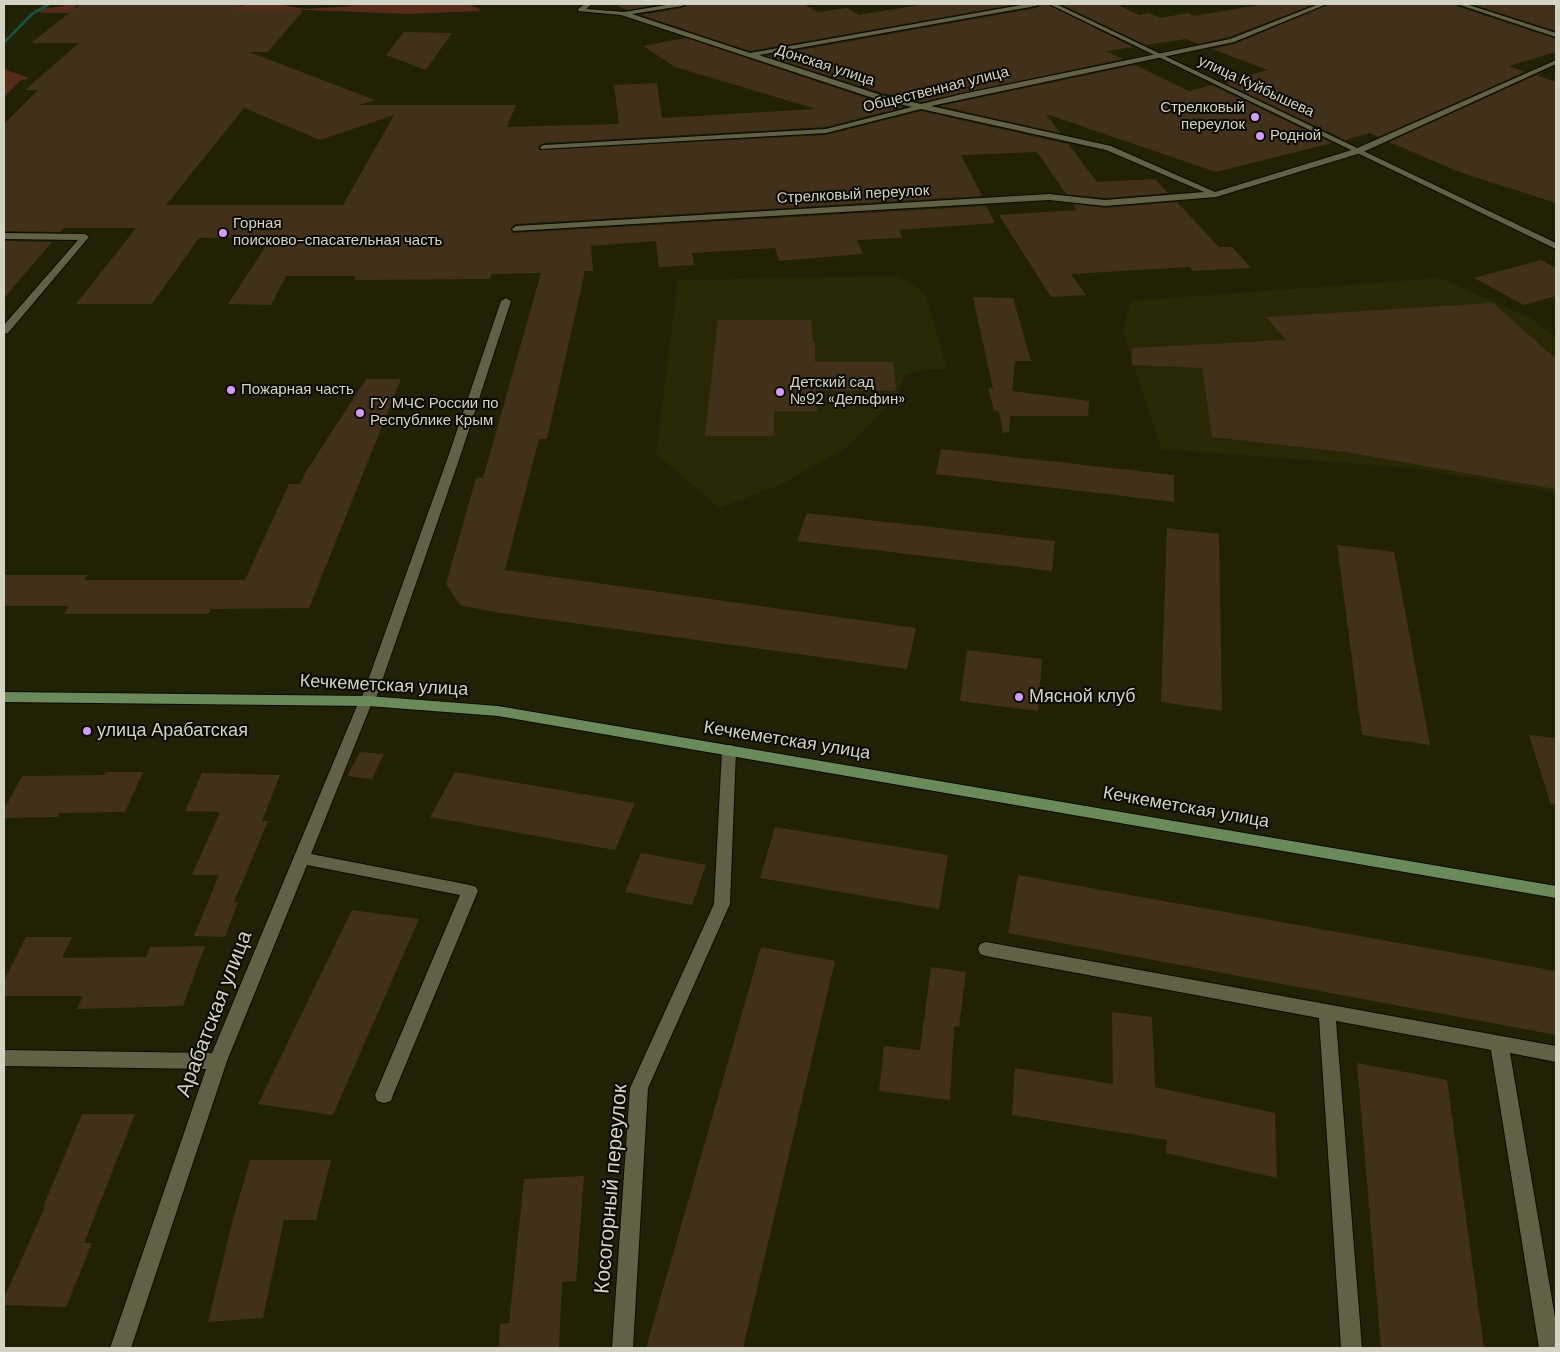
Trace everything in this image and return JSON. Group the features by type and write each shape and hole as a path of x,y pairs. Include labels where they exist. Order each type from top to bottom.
{"main road":[{"name":"Кечкеметская улица","path":"4,697 367,701 498,711 1556,892"}],"street":[{"name":"Донская улица","path":"589,4 580,10 622,13 879,97 1108,148 1216,194"},
{"path":"622,13 682,4"},
{"path":"747,55 1036,4"},
{"name":"улица Куйбышева","path":"1052,4 1556,246"},
{"name":"Общественная улица","path":"544,147 826,131 924,106 1060,75 1232,41 1324,4"},
{"path":"1460,4 1556,35"},
{"name":"Стрелковый переулок","path":"516,229 1048,197 1105,202 1216,194 1358,151 1556,62"},
{"path":"4,236 85,237 4,331"},
{"name":"Арабатская улица","path":"120,1348 218,1061 367,701 453,460 506,301"},
{"name":"Косогорный переулок","path":"622,1348 639,1088 722,904 729,750"},
{"path":"302,858 470,891 384,1095"},
{"path":"986,949 1556,1054"},
{"path":"1327,1012 1351,1348"},
{"path":"1499,1043 1550,1348"},
{"path":"4,1058 218,1061"}],"shaded area":[{"path":"77,4 76,10 144,4 241,4 239,7 247,4 277,4 305,9 355,6 324,4 481,4 470,6 481,11 408,14 305,10 286,12 43,13 32,10"},
{"path":"4,69 29,78 20,81 4,97"},
{"name":"Детский сад №92 «Дельфин»","path":"898,276 925,293 947,369 930,369 906,374 895,398 849,446 784,483 720,508 656,454 678,280"},
{"path":"1440,278 1531,318 1556,338 1556,493 1413,468 1161,449 1123,332 1131,301"}],"building":[{"path":"81,4 240,4 235,10 303,11 268,52 249,52 375,100 359,105 516,105 507,127 619,124 614,85 657,83 662,118 816,109 675,67 643,46 686,38 875,101 904,107 826,127 544,143 538,146 539,150 826,135 921,111 1068,144 1097,182 1155,179 1168,193 1105,198 1066,194 1037,152 961,155 982,196 515,224 510,229 513,233 986,206 995,223 899,230 902,238 857,240 863,254 779,261 775,248 692,253 694,265 659,267 656,241 591,246 593,271 585,271 547,439 539,439 505,570 916,628 907,669 500,613 460,605 446,584 476,478 483,478 541,273 491,274 490,279 354,280 356,276 286,276 271,305 228,304 272,237 199,238 152,304 76,304 136,228 64,228 61,232 4,231 4,124 38,90 25,90 79,43 31,43","holes":["244,108 320,140 394,115 343,205 166,205"]},
{"path":"618,4 662,4 628,10 618,6"},
{"path":"687,4 803,4 818,12 847,8 859,15 925,4 1018,4 750,51 641,15 682,8"},
{"path":"1041,4 1047,4 1133,47 1106,51 1123,59 921,102 882,93 767,56 1036,8"},
{"path":"1060,4 1116,4 1139,15 1149,13 1160,18 1188,13 1194,16 1266,4 1315,4 1229,37 1199,44 1186,39 1146,45"},
{"path":"1329,4 1455,4 1456,6 1556,39 1556,52 1509,66 1525,72 1378,137 1370,133 1345,140 1223,82 1268,70 1212,49 1235,44"},
{"path":"1471,4 1556,4 1556,31"},
{"path":"404,32 452,33 426,70 386,55"},
{"path":"1135,65 1189,91 1212,85 1332,143 1216,172 1046,114 1060,133 940,106"},
{"path":"1536,75 1556,82 1556,203 1462,173 1389,142"},
{"path":"1177,202 1219,247 1232,247 1251,268 1193,271 1190,267 1071,274 1086,295 1051,297 999,215 1077,210 1073,204 1105,208"},
{"path":"4,241 52,242 4,298"},
{"path":"1541,260 1556,268 1556,296 1524,305 1474,278"},
{"path":"973,297 1013,298 1031,361 1015,361 1012,391 1089,401 1088,416 1010,416 1009,432 1003,433 999,412 994,410 988,388 993,389"},
{"path":"1493,303 1556,359 1555,489 1346,452 1212,437 1202,368 1132,365 1132,348 1286,340 1266,317"},
{"path":"718,320 811,320 813,342 815,342 815,362 893,362 896,391 816,390 817,411 774,411 774,436 705,436"},
{"path":"366,379 401,379 309,608 211,609 208,614 64,614 69,606 4,606 4,575 88,575 84,580 245,580 289,484 300,484 307,470"},
{"path":"941,449 1174,475 1174,502 936,474"},
{"path":"807,513 1055,541 1052,571 797,541"},
{"path":"1167,528 1219,534 1222,711 1161,702"},
{"path":"1337,545 1394,552 1430,745 1362,735"},
{"path":"967,650 1042,659 1038,711 960,701"},
{"path":"1529,735 1556,738 1556,804 1551,805"},
{"path":"360,752 384,754 372,779 347,776"},
{"path":"106,772 143,772 125,812 60,813 58,817 4,818 4,810 22,776 104,775"},
{"path":"455,772 635,803 615,850 430,817"},
{"path":"202,773 280,775 262,821 268,821 234,902 238,902 225,937 194,936 219,875 192,875 220,812 185,811"},
{"path":"775,827 948,855 939,909 760,878"},
{"path":"641,853 706,865 692,905 625,892"},
{"path":"1018,875 1556,971 1556,1035 1008,933"},
{"path":"352,910 419,919 333,1115 258,1104"},
{"path":"26,937 72,937 62,958 146,957 150,947 205,946 183,1006 77,1009 83,996 4,996 4,981"},
{"path":"761,947 835,961 743,1348 646,1348"},
{"path":"931,967 966,972 959,1027 954,1026 950,1100 879,1091 884,1046 920,1050"},
{"path":"1112,1012 1152,1017 1155,1087 1275,1113 1277,1178 1166,1153 1167,1140 1012,1115 1015,1068 1113,1084"},
{"path":"1357,1063 1447,1080 1484,1348 1381,1348"},
{"path":"82,1114 135,1114 84,1243 92,1243 66,1307 4,1305 4,1298 45,1207 43,1207"},
{"path":"250,1160 331,1160 316,1220 284,1220 263,1318 208,1322 233,1219"},
{"path":"584,1176 576,1281 562,1282 559,1348 499,1348 500,1324 509,1323 524,1179"}],"waterway":[{"path":"4,43 32,14 50,4"}],"place":[{"name":"Стрелковый переулок","path":"1255,117"},
{"name":"Родной","path":"1260,136"},
{"name":"Горная поисково-спасательная часть","path":"223,233"},
{"name":"Пожарная часть","path":"231,390"},
{"name":"Детский сад №92 «Дельфин»","path":"780,392"},
{"name":"ГУ МЧС России по Республике Крым","path":"360,413"},
{"name":"Мясной клуб","path":"1019,697"},
{"name":"улица Арабатская","path":"87,731"}]}
